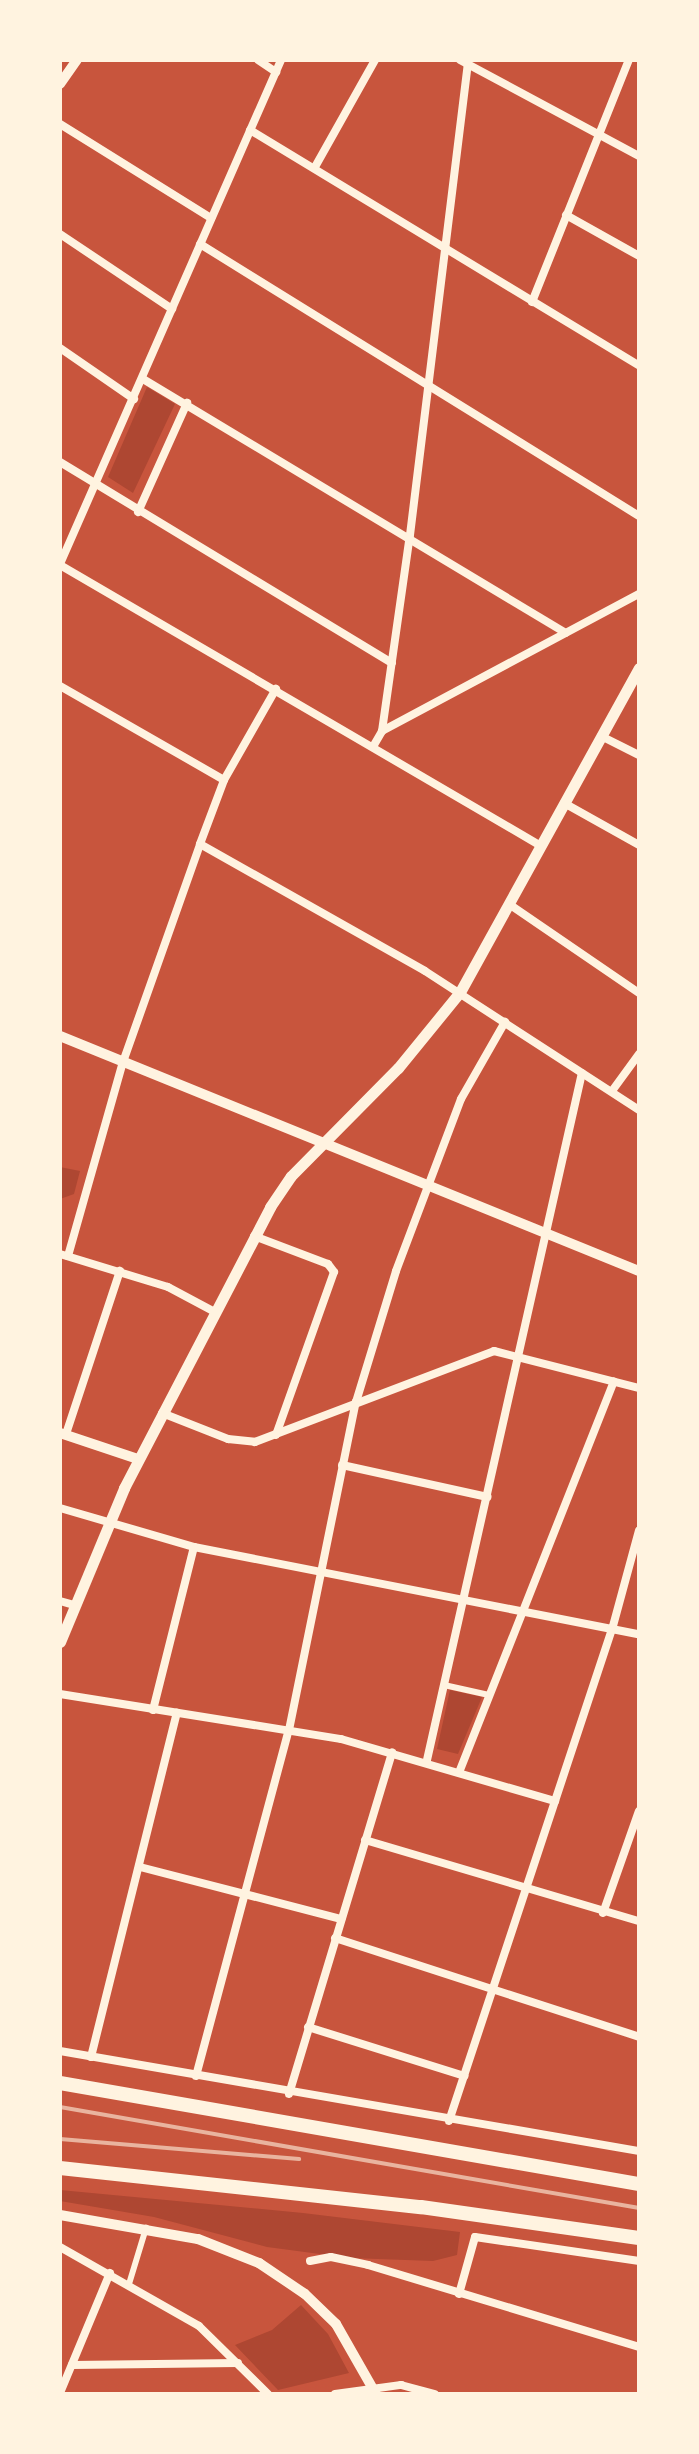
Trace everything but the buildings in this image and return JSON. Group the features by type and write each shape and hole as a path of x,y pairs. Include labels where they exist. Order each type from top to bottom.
{"highway":[{"path":"60,2083 639,2184"},
{"path":"60,2168 421,2207 639,2238"}],"main road":[{"path":"60,1642 108,1523 138,1459 213,1311 280,1190 424,1039 460,992 639,668"}],"street":[{"path":"60,84 77,60"},
{"path":"258,60 276,72"},
{"path":"281,60 60,565 374,745 541,846"},
{"path":"315,167 375,60"},
{"path":"532,302 629,60"},
{"path":"374,745 382,731 410,535 465,61 639,156"},
{"path":"60,124 211,218"},
{"path":"250,130 639,366"},
{"path":"566,215 639,256"},
{"path":"60,234 172,309"},
{"path":"200,244 639,516"},
{"path":"60,348 134,399"},
{"path":"143,379 410,535 566,633"},
{"path":"138,512 187,403"},
{"path":"60,462 392,663"},
{"path":"382,731 639,594"},
{"path":"60,686 224,780"},
{"path":"213,1311 120,1271 64,1255 123,1062 200,844 224,780 276,689"},
{"path":"601,736 639,755"},
{"path":"564,803 639,845"},
{"path":"200,844 460,992 639,1110"},
{"path":"509,904 639,993"},
{"path":"196,2076 289,1730 318,1574 356,1402 428,1187 465,1089 505,1022"},
{"path":"60,1036 545,1236 639,1271"},
{"path":"612,1091 639,1054"},
{"path":"427,1760 582,1073"},
{"path":"254,1236 334,1270 276,1435"},
{"path":"120,1271 63,1434 138,1459"},
{"path":"162,1413 241,1442 276,1435 494,1351 639,1388"},
{"path":"460,1770 614,1381"},
{"path":"342,1465 488,1497"},
{"path":"60,1508 194,1547 318,1574 465,1597 613,1626 639,1634"},
{"path":"449,2121 490,1989 613,1626 639,1530"},
{"path":"153,1710 194,1547"},
{"path":"60,1601 74,1605"},
{"path":"444,1685 489,1695"},
{"path":"60,1694 289,1730 392,1752 427,1760 555,1801"},
{"path":"91,2057 177,1713"},
{"path":"289,2094 392,1752"},
{"path":"603,1913 639,1811"},
{"path":"365,1840 603,1913 639,1921"},
{"path":"140,1867 341,1919"},
{"path":"335,1938 639,2037"},
{"path":"308,2027 464,2076"},
{"path":"60,2051 289,2094 639,2151"},
{"path":"60,2215 146,2228 217,2244 284,2278 341,2331 374,2391"},
{"path":"129,2284 146,2228"},
{"path":"459,2294 475,2237 639,2261"},
{"path":"60,2247 199,2326 268,2394"},
{"path":"310,2261 344,2259 639,2347"},
{"path":"60,2393 110,2273"},
{"path":"72,2365 238,2363"},
{"path":"335,2394 401,2385 435,2394"}],"shaded area":[{"path":"147,387 175,404 133,493 108,477"},
{"path":"60,1167 80,1171 74,1194 60,1199"},
{"path":"450,1690 482,1697 458,1754 437,1749"},
{"path":"60,2190 303,2213 460,2232 457,2255 433,2261 350,2258 267,2247 154,2217 60,2201"},
{"path":"301,2305 328,2334 349,2373 278,2390 235,2345 272,2330"}],"railway":[{"path":"60,2107 639,2208"},
{"path":"60,2139 299,2159"}]}
